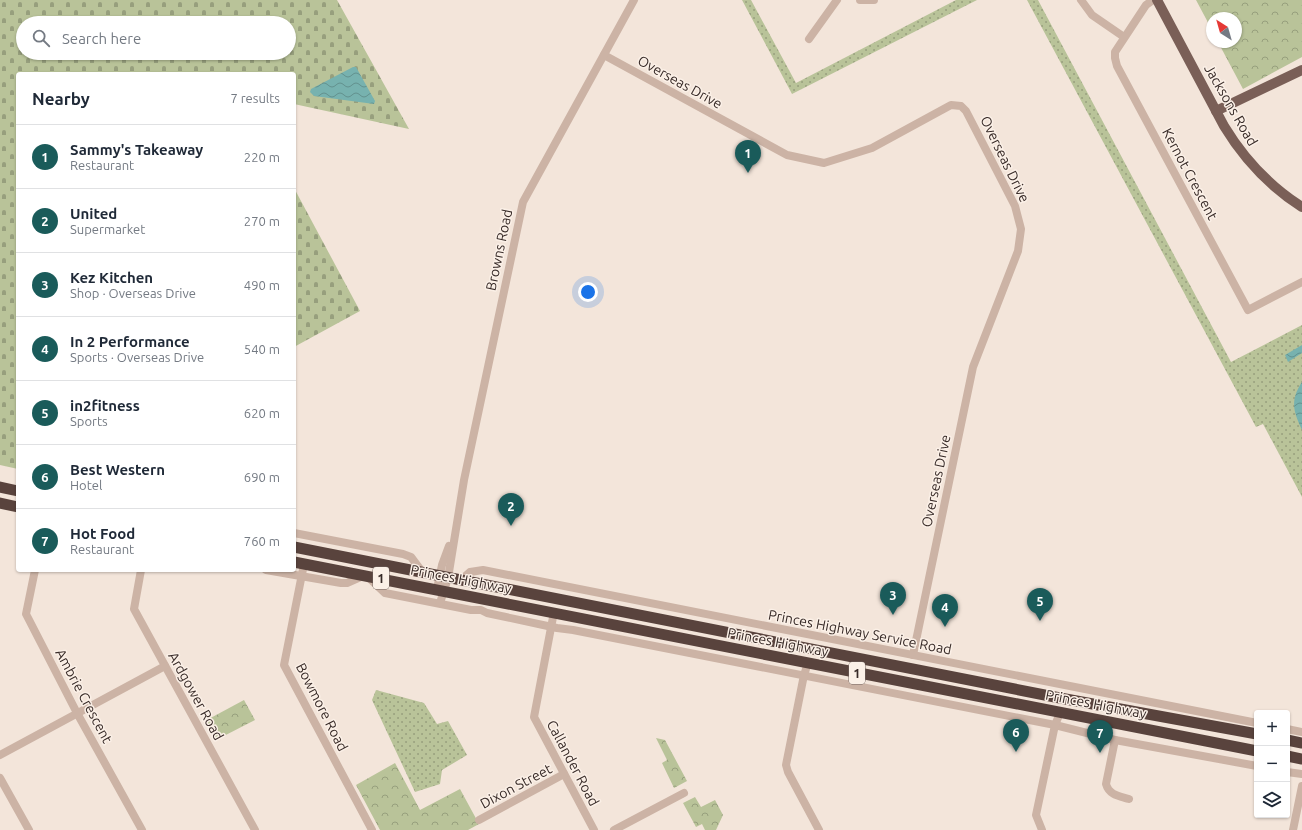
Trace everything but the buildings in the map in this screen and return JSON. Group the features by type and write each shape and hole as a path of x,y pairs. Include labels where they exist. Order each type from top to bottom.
{"highway":[{"path":"0,487 16,491"},
{"path":"0,503 16,507"},
{"name":"Princes Highway","path":"296,547 327,552 443,577 1060,698 1254,733"},
{"path":"299,563 308,549"},
{"path":"324,567 327,552"},
{"name":"Princes Highway","path":"299,563 1254,750"},
{"path":"718,630 749,642 802,653 808,663"},
{"path":"1060,698 1060,713"},
{"path":"1290,741 1302,743"},
{"path":"1290,757 1302,759"}],"main road":[{"name":"Jacksons Road","path":"1157,0 1236,146 1254,168 1277,189 1302,207"},
{"path":"1277,81 1302,65"},
{"path":"1217,113 1277,81 1302,70"}],"street":[{"name":"Browns Road","path":"440,604 443,577 522,202 634,0"},
{"path":"809,39 837,0"},
{"path":"860,0 874,0"},
{"path":"1082,0 1092,15 1124,37"},
{"name":"Kernot Crescent","path":"1153,0 1146,4 1115,52 1117,66 1248,310 1302,282"},
{"name":"Overseas Drive","path":"604,55 787,155 824,163 872,148 951,105 961,106 966,111 1012,199 1021,229 1018,251 973,367 913,655"},
{"path":"296,533 403,554 411,557 423,573"},
{"name":"Bowmore Road","path":"299,563 301,577 284,665 372,830"},
{"name":"Princes Highway Service Road","path":"461,580 470,572 483,570 1254,722"},
{"name":"Ambrie Crescent","path":"35,572 26,614 77,713 142,830"},
{"name":"Ardgower Road","path":"141,572 134,609 255,830"},
{"path":"276,572 344,583 365,575 385,593 471,610 481,610 487,613 551,626 1055,725 1115,740 1254,765"},
{"name":"Callander Road","path":"554,612 534,715 594,830"},
{"path":"794,660 804,675"},
{"path":"808,663 804,675 786,764 788,772 819,830"},
{"path":"0,755 165,666"},
{"path":"1047,710 1055,725"},
{"path":"1042,830 1036,815 1055,725 1060,713"},
{"path":"1290,730 1302,732"},
{"path":"1115,740 1106,784 1108,790 1113,794 1129,799"},
{"path":"1290,772 1302,774"},
{"name":"Dixon Street","path":"479,820 564,774"},
{"path":"0,778 29,830"},
{"path":"1293,830 1302,786"},
{"path":"614,830 684,793"}],"green space":[{"path":"0,0 337,0 409,129 296,104 296,72 16,72 16,469 0,465"},
{"path":"742,0 751,0 796,83 956,0 977,0 792,94"},
{"path":"1027,0 1038,0 1231,362 1302,325 1302,497 1263,424 1256,427"},
{"path":"1196,0 1302,0 1302,57 1243,89 1221,48 1242,48 1242,12 1206,12 1206,19"},
{"path":"296,192 360,311 296,346"},
{"path":"376,690 424,703 437,724 448,721 467,755 442,770 440,784 415,792 372,700"},
{"path":"244,700 255,720 216,740 205,721"},
{"path":"656,738 665,740 687,781 674,788 662,763 667,760"},
{"path":"395,763 420,810 460,789 479,824 468,830 380,830 356,785"},
{"path":"695,797 701,807 715,800 723,815 716,830 705,830 702,824 696,827 683,803"}],"water":[{"path":"353,67 356,67 375,101 374,104 314,96 310,92 311,89"},
{"path":"1302,345 1302,353 1288,362 1285,355"},
{"path":"1302,382 1302,430 1295,411 1294,400 1298,388"}],"place":[{"name":"Sammy's Takeaway","path":"748,173"},
{"name":"United","path":"511,526"},
{"name":"Kez Kitchen","path":"893,615"},
{"name":"in2fitness","path":"1040,621"},
{"name":"In 2 Performance","path":"945,627"},
{"name":"Best Western","path":"1016,752"},
{"name":"Hot Food","path":"1100,753"}]}
